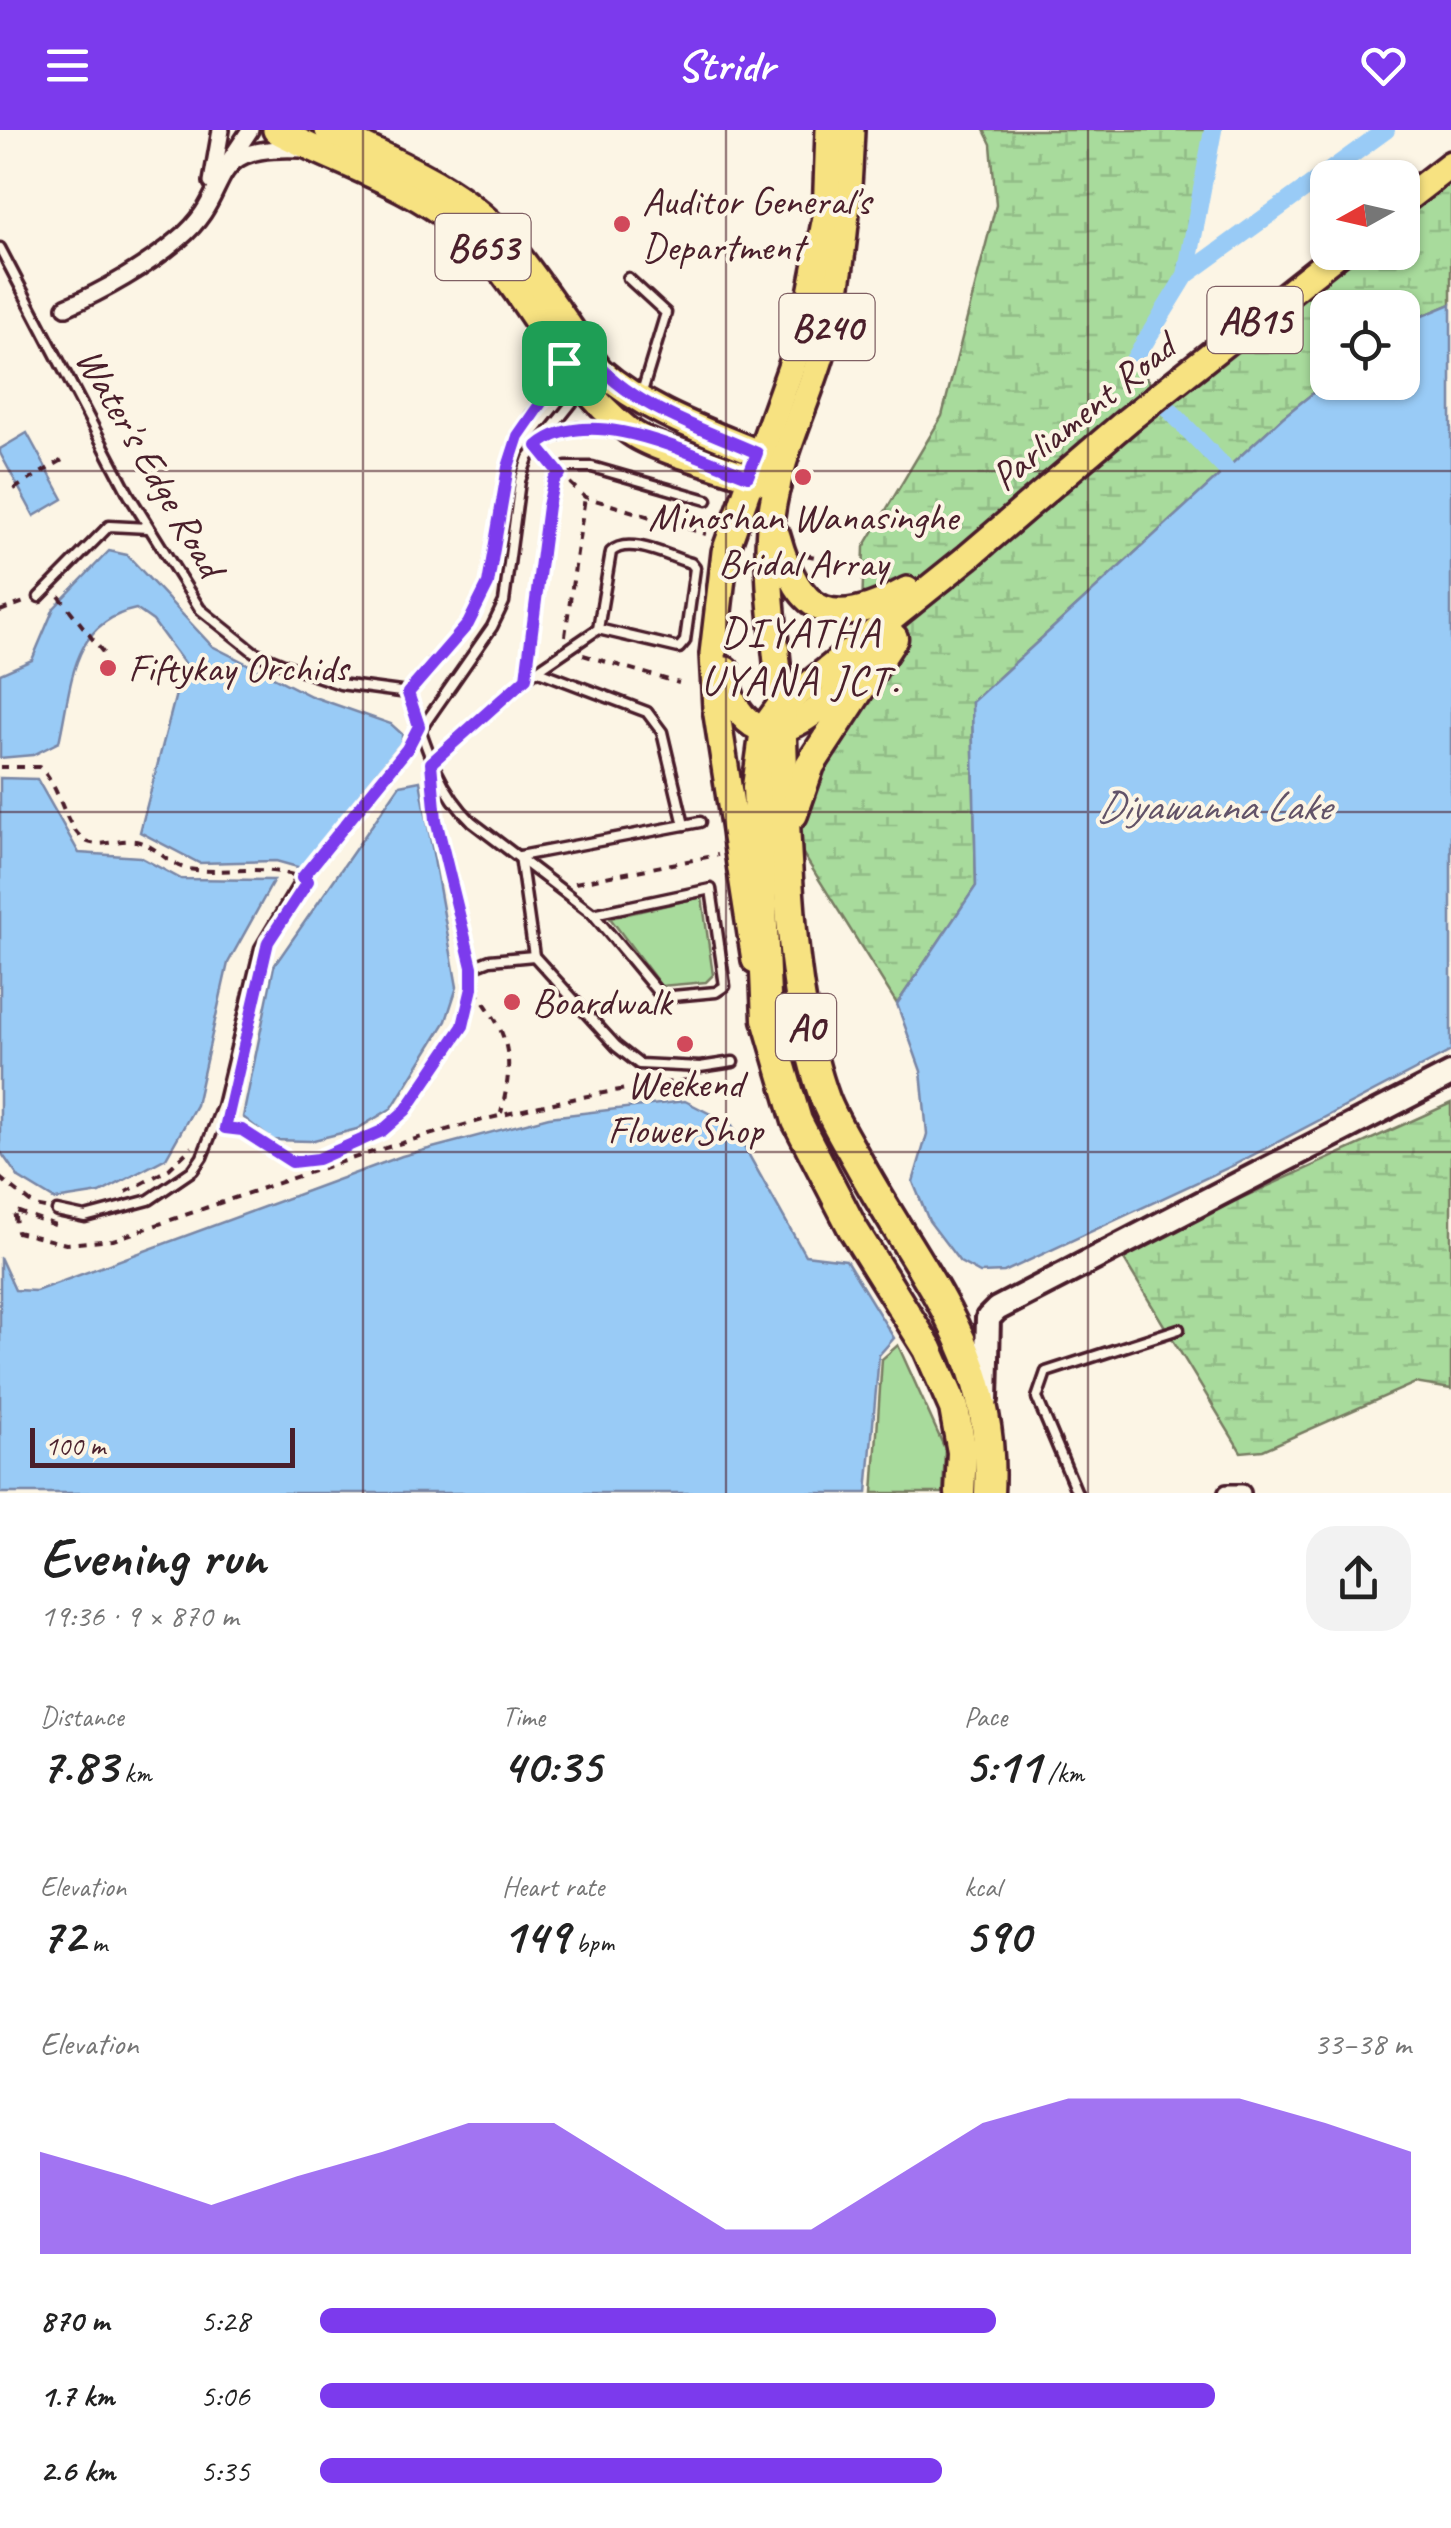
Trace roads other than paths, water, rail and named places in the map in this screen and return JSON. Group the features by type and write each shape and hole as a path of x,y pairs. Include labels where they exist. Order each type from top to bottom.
{"highway":[{"path":"788,830 810,764 893,638"},
{"name":"A0","path":"776,722 808,1051 827,1105 883,1208 957,1328 992,1443 989,1493"},
{"name":"A0","path":"776,722 757,787 767,1019 796,1121 853,1230 928,1349 954,1408 962,1452 960,1493"}],"main road":[{"name":"B653","path":"276,130 319,140 467,205 503,237 573,354 632,433 753,464"},
{"name":"B240","path":"720,588 725,552 753,464 803,334 826,217 829,130"},
{"name":"B240","path":"776,722 769,552 772,517 780,475 824,342 847,220 852,130"},
{"path":"1420,188 1451,164"},
{"name":"Parliament Road","path":"776,722 1128,420 1318,270"},
{"name":"B653","path":"591,379 753,464"},
{"path":"753,464 780,475"},
{"path":"772,517 796,585 817,607 839,615 878,606 968,557"},
{"name":"Parliament Road","path":"776,722 808,718 893,638 968,557"},
{"path":"720,588 727,686 736,710 776,722"},
{"path":"720,588 714,654 716,708 767,1019"}],"street":[{"path":"207,205 222,130"},
{"path":"66,307 180,238 207,205 228,162 250,130"},
{"path":"228,162 260,147 319,140"},
{"path":"986,1413 988,1318 997,1309 1451,1074"},
{"path":"1227,1493 1242,1493"}],"lane":[{"name":"Water's Edge Road","path":"0,248 148,528 200,609 254,652 340,684 408,693"},
{"path":"628,278 666,313 640,402"},
{"path":"573,354 518,436 508,467 488,584 468,624 408,693 431,763 455,805 593,914 662,996 716,992 724,986 711,889 593,914"},
{"path":"58,1211 84,1217 149,1200 193,1170 202,1157 222,1106 260,948 299,877 407,749 419,726 492,628 504,602 520,481 528,458 591,379"},
{"path":"544,440 577,428 632,433"},
{"path":"526,678 548,506 554,480 566,467 592,467 707,500"},
{"path":"40,597 109,526 148,528"},
{"path":"431,763 526,678 598,629 679,648 685,641 695,568 628,545 616,546 611,552 598,629"},
{"path":"536,670 647,712 662,732 684,825"},
{"path":"520,856 700,822"},
{"path":"520,856 534,956 616,1046 639,1064 700,1068 733,1062"},
{"path":"472,967 490,960 534,956"},
{"path":"1077,1493 1037,1398 1046,1372 1179,1330"}],"water":[{"name":"Diyawanna Lake","path":"1451,304 1451,1051 1232,1166 1004,1272 980,1273 960,1262 929,1221 913,1182 927,1134 921,1071 897,1004 976,886 972,702 1310,396 1310,400 1420,400 1420,317"},
{"path":"27,433 63,499 34,516 0,453 0,449"},
{"path":"109,551 127,555 212,646 311,696 391,724 402,734 402,742 301,868 276,861 199,863 140,832 184,663 153,621 136,609 114,616 86,642 72,679 59,742 33,755 0,758 0,674 32,660 54,608"},
{"path":"0,778 37,779 79,853 140,857 181,879 274,880 228,963 196,1105 166,1158 100,1193 55,1200 19,1178 0,1151"},
{"path":"420,781 457,987 446,1021 392,1108 357,1129 310,1141 272,1140 243,1117 274,966 400,785"},
{"path":"685,1101 732,1125 805,1255 846,1260 894,1338 879,1355 867,1493 0,1493 0,1257 15,1290 36,1291 402,1156 549,1117"}],"waterway":[{"path":"1134,360 1186,275 1213,130"},
{"path":"1186,275 1386,130"},
{"path":"1159,399 1226,469"}],"place":[{"name":"Auditor General's Department","path":"622,224"},
{"name":"Minoshan Wanasinghe Bridal Array","path":"803,477"},
{"name":"Fiftykay Orchids","path":"108,668"},
{"name":"Boardwalk","path":"512,1002"},
{"name":"Weekend FlowerShop","path":"685,1044"}],"district":[{"name":"DIYATHA UYANA JCT.","path":"801,656"}]}
